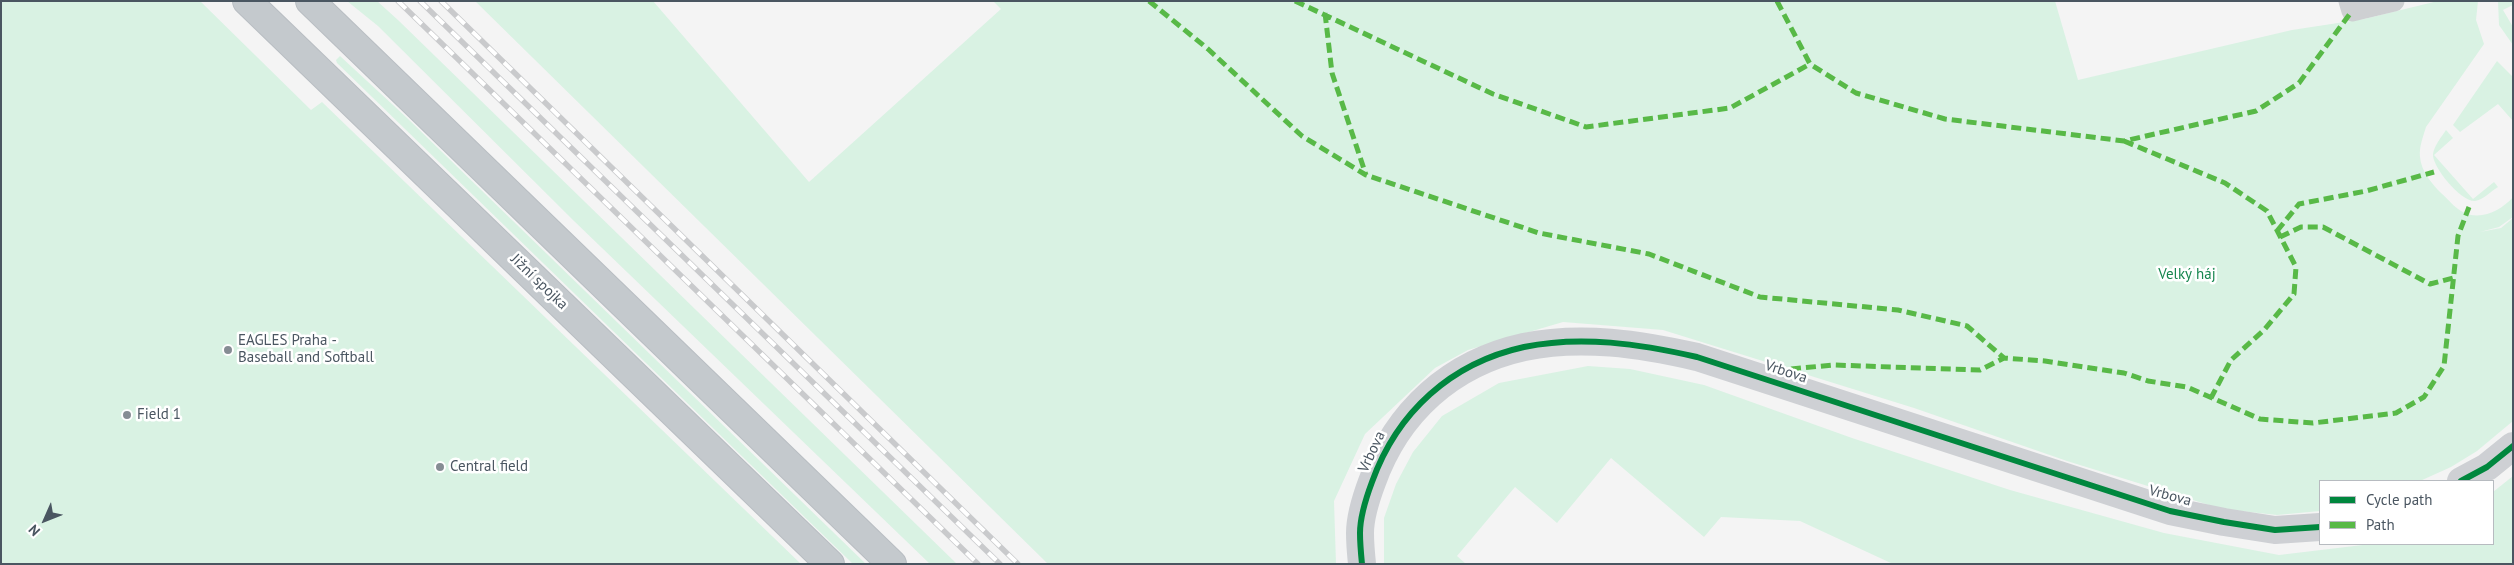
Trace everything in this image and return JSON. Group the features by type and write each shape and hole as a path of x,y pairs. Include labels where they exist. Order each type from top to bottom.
{"highway":[{"name":"Jižní spojka","path":"247,1 830,564"},
{"path":"310,1 892,564"}],"main road":[{"name":"Vrbova","path":"1362,564 1360,532 1367,496 1378,464 1394,434 1412,411 1442,384 1479,361 1524,347 1567,342 1646,345 1697,356 2170,511 2275,530 2319,527"},
{"path":"2463,480 2487,466 2513,446"}],"street":[{"path":"2349,1 2352,11 2394,1"}],"green space":[{"name":"EAGLES Praha - Baseball and Softball","path":"1,1 200,1 311,110 322,102 801,564 1,564"},
{"path":"347,1 377,1 398,20 957,564 930,564 574,221 378,26"},
{"name":"Velký háj","path":"475,1 653,1 809,182 1001,9 993,1 2055,1 2078,80 2292,30 2364,19 2438,1 2478,1 2476,20 2484,44 2426,127 2420,157 2427,177 2461,211 2468,214 2482,215 2502,207 2513,197 2513,217 2499,227 2480,232 2501,228 2513,218 2513,421 2477,451 2451,467 2422,480 2319,480 2319,511 2277,515 2222,509 2067,461 1914,408 1663,330 1563,322 1468,350 1435,368 1365,434 1334,501 1336,564 1048,564"},
{"path":"2498,1 2513,1 2513,5 2503,10 2513,27 2513,45 2499,25"},
{"path":"340,56 406,117 866,564 853,564 337,63 336,60"},
{"path":"2497,61 2513,77 2513,121 2498,104 2460,132 2453,125"},
{"path":"2446,130 2453,138 2434,155 2473,199 2494,182 2498,187 2481,199 2475,201 2462,196 2448,183 2437,167 2433,154 2438,141"},
{"path":"1588,366 1630,369 1704,385 1852,438 2010,490 2164,533 2279,555 2363,545 2494,545 2494,491 2513,476 2513,564 1893,564 1800,521 1721,517 1704,537 1611,458 1557,523 1515,487 1457,556 1466,564 1384,564 1384,518 1396,484 1413,452 1442,416 1499,383"}],"railway":[{"path":"398,1 978,564"},
{"path":"420,1 1000,564"},
{"path":"441,1 1018,564"}],"marked path":[{"path":"1149,1 1208,49 1302,136 1366,175 1539,233 1649,254 1760,297 1898,310 1967,326 2004,358"},
{"path":"1295,1 1493,94 1586,127 1730,108 1810,64"},
{"path":"1777,1 1810,64 1856,93 1945,119 2124,141 2256,111 2299,83 2352,11"},
{"path":"1325,13 1332,73 1366,175"},
{"path":"2124,141 2225,183 2267,211 2296,267 2294,294 2264,330 2231,360 2211,398"},
{"path":"2277,231 2299,204 2366,191 2434,172"},
{"path":"1791,369 1833,365 1980,370 2004,358 2045,361 2124,373 2148,381 2187,387 2260,419 2313,423 2396,413 2424,397 2444,366 2458,236 2469,207"},
{"path":"2280,237 2301,227 2323,227 2430,284 2453,278"}],"cycle path":[{"path":"1362,564 1360,527 1372,482 1396,434 1430,394 1450,378 1473,365 1498,355 1545,343 1589,341 1654,348 1697,357 2170,511 2275,530 2319,527"},
{"path":"2463,480 2487,467 2513,446"}],"place":[{"name":"EAGLES Praha - Baseball and Softball","path":"228,350"},
{"name":"Field 1","path":"127,415"},
{"name":"Central field","path":"440,467"}]}
